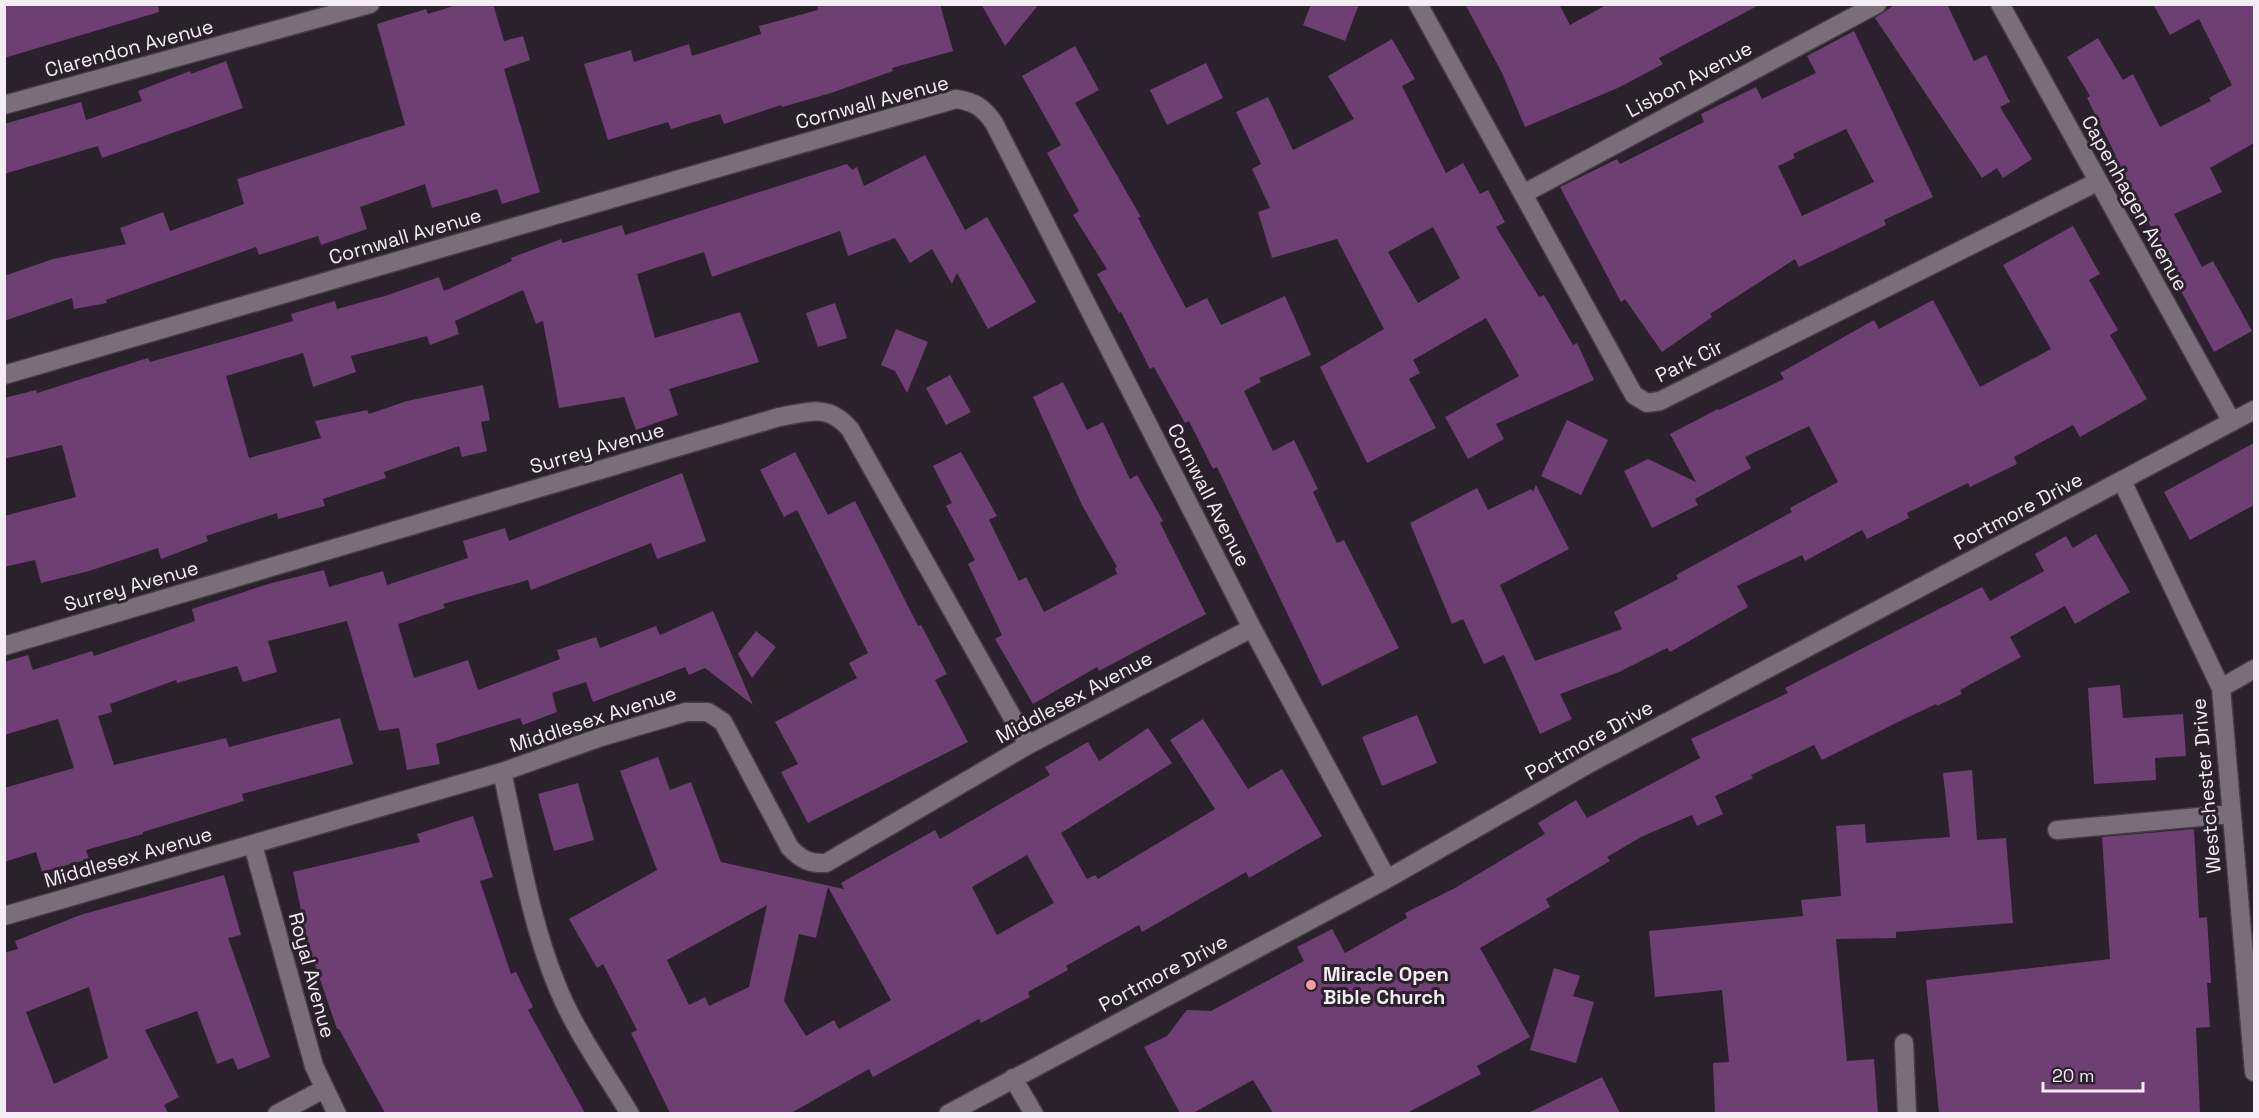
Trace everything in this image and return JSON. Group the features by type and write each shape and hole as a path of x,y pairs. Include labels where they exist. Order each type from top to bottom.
{"street":[{"name":"Clarendon Avenue","path":"4,105 370,4"},
{"name":"Park Cir","path":"1418,4 1634,395 1647,403 1660,401 2097,182"},
{"name":"Lisbon Avenue","path":"1523,194 1877,4"},
{"name":"Capenhagen Avenue","path":"2000,4 2232,422"},
{"name":"Cornwall Avenue","path":"4,375 956,99 974,102 986,110 994,123 1252,628 1387,879"},
{"name":"Portmore Drive","path":"948,1113 1387,879 1592,762 2254,410"},
{"name":"Surrey Avenue","path":"4,646 779,417 825,411 840,417 850,429 1028,745"},
{"name":"Westchester Drive","path":"2122,481 2221,688 2254,1072"},
{"name":"Middlesex Avenue","path":"4,916 502,772 646,723 686,712 708,712 723,722 790,848 799,857 812,864 826,863 1028,745 1252,628"},
{"path":"2221,688 2254,669"},
{"path":"502,772 542,948 557,988 575,1023 630,1113"},
{"path":"2057,830 2232,814"},
{"name":"Royal Avenue","path":"253,845 314,1066 337,1113"},
{"path":"1904,1043 1907,1113"},
{"path":"1013,1078 1034,1113"},
{"path":"276,1113 324,1089"}],"building":[{"path":"4,4 158,4 159,12 4,58"},
{"path":"460,4 493,4 504,41 523,36 530,60 504,69 540,192 502,204 497,189 432,208 425,184 360,207 367,229 321,245 318,236 259,255 256,247 106,300 107,303 74,309 72,298 4,321 4,276 53,259 126,244 120,228 163,212 170,231 244,204 237,179 405,125 377,24 426,9 428,14"},
{"path":"817,4 940,4 953,51 892,68 893,71 831,93 782,107 781,105 724,124 720,114 671,129 668,122 608,140 584,64 631,50 634,62 689,44 692,56 761,34 759,26 818,10"},
{"path":"981,4 1039,4 1005,46"},
{"path":"1311,4 1359,4 1345,41 1303,25"},
{"path":"1465,4 1559,4 1570,25 1608,4 1761,4 1659,58 1663,64 1620,87 1525,127 1502,73"},
{"path":"1896,4 1947,4 1974,61 1986,55 2010,102 2000,107 2032,159 2003,178 1997,168 1982,178 1875,18"},
{"path":"2153,4 2254,4 2254,143 2210,168 2222,192 2174,214 2202,267 2213,261 2252,331 2214,352 2176,282 2179,280 2114,157 2116,156 2087,98 2090,96 2067,57 2098,38 2123,80 2133,74 2160,127 2211,101 2209,98 2232,85 2199,19 2170,35"},
{"path":"1854,31 1933,197 1884,220 1886,225 1799,267 1795,259 1710,314 1712,317 1662,352 1625,299 1621,302 1560,187 1617,159 1620,164 1704,122 1701,114 1756,87 1762,99 1816,73 1807,56","holes":["1846,129 1874,182 1802,216 1778,166 1795,158 1793,154"]},
{"path":"1392,39 1415,79 1402,86 1446,173 1463,163 1480,194 1488,190 1505,222 1496,227 1539,297 1544,295 1573,345 1577,343 1594,380 1496,424 1504,439 1468,459 1445,417 1519,376 1486,318 1413,360 1420,373 1409,379 1436,428 1367,463 1320,367 1384,329 1337,239 1272,258 1258,212 1270,208 1252,169 1261,164 1236,112 1268,97 1293,150 1354,119 1328,76","holes":["1433,227 1460,278 1418,303 1388,252"]},
{"path":"1075,46 1099,90 1075,103 1141,217 1138,218 1186,308 1207,298 1221,325 1285,296 1311,355 1259,378 1261,382 1244,391 1273,451 1294,440 1318,489 1313,492 1337,543 1344,540 1399,648 1322,686 1217,467 1213,469 1189,421 1185,423 1154,367 1150,369 1121,312 1119,313 1097,274 1107,269 1073,215 1079,211 1047,153 1061,145 1022,76"},
{"path":"226,61 243,108 102,158 98,146 4,174 4,124 81,102 86,120 142,101 138,91 190,71 191,74"},
{"path":"1206,63 1223,98 1167,125 1150,90"},
{"path":"925,155 965,230 987,217 1036,302 988,329 957,273 952,284 932,249 910,263 895,238 848,256 840,231 712,277 704,252 637,274 655,338 740,312 759,362 669,389 678,415 636,430 624,397 559,408 543,321 536,324 523,290 455,321 459,334 430,345 427,336 351,356 356,372 313,387 303,353 226,376 249,458 321,438 315,421 367,410 369,414 407,401 483,385 490,420 481,422 487,451 462,457 459,446 384,472 386,478 323,499 325,506 278,519 277,513 206,536 208,541 161,559 158,548 89,571 41,583 35,560 4,567 4,516 76,497 62,445 4,459 4,398 36,390 37,393 148,358 150,362 242,336 293,321 291,314 335,301 337,309 388,295 439,277 444,291 512,261 511,258 561,239 563,243 622,225 625,235 847,164 852,170 857,167 864,186"},
{"path":"2073,226 2100,274 2089,280 2118,330 2110,335 2147,399 2080,437 2073,425 2014,457 2017,464 1970,487 1968,483 1907,513 1909,518 1867,539 1862,530 1805,561 1802,555 1737,586 1748,607 1670,652 1667,648 1619,672 1560,694 1572,719 1540,734 1504,655 1484,664 1463,619 1452,624 1410,523 1477,488 1488,510 1531,489 1533,492 1536,485 1569,549 1500,585 1535,661 1622,629 1614,612 1678,579 1676,575 1792,512 1790,508 1838,482 1809,426 1745,457 1751,468 1695,499 1698,505 1652,528 1624,471 1648,459 1696,482 1670,434 1784,379 1780,373 1874,320 1879,329 1933,300 1980,387 2051,349 2003,265"},
{"path":"835,303 847,338 818,347 806,313"},
{"path":"896,329 928,342 907,393 895,371 881,365"},
{"path":"950,375 971,412 946,425 926,388"},
{"path":"1063,382 1087,430 1103,422 1130,479 1137,475 1163,521 1160,523 1206,614 1099,671 1097,667 1033,704 995,639 1002,635 968,564 975,560 946,506 952,503 933,466 961,452 997,516 989,520 1019,581 1026,577 1044,612 1117,574 1115,568 1117,567 1082,505 1033,397"},
{"path":"1567,420 1608,440 1581,495 1541,476"},
{"path":"2254,443 2254,505 2190,540 2164,492"},
{"path":"795,452 828,515 855,501 918,626 921,625 947,674 935,680 968,742 808,823 781,772 798,764 775,722 857,678 849,663 868,653 797,510 784,517 760,470"},
{"path":"682,473 706,541 657,559 651,543 531,590 528,580 443,604 445,608 398,624 414,678 468,660 478,690 560,659 557,650 596,637 600,648 656,626 660,635 713,611 753,705 705,668 689,675 685,667 593,702 586,682 552,693 557,712 523,725 520,718 436,744 440,764 407,770 399,728 379,731 347,621 268,641 277,672 243,682 237,666 177,683 176,680 110,704 112,712 98,716 114,765 226,738 229,747 340,718 353,764 242,794 244,801 86,850 89,859 42,872 36,852 4,862 4,788 74,768 58,719 4,735 4,662 28,655 33,670 92,651 94,656 195,621 192,609 268,584 324,570 329,587 383,571 387,585 468,558 463,541 505,528 509,541"},
{"path":"2096,534 2130,592 2075,624 2065,606 2010,637 2021,657 1960,690 1962,694 1937,706 1936,704 1822,760 1814,745 1751,775 1753,778 1715,796 1723,814 1697,826 1692,815 1641,837 1607,857 1610,861 1546,899 1550,907 1480,948 1530,1037 1477,1066 1481,1074 1407,1113 1273,1113 1253,1080 1193,1113 1180,1113 1144,1047 1167,1036 1187,1010 1211,1011 1304,961 1297,947 1332,929 1345,953 1407,918 1405,913 1455,888 1545,834 1538,823 1576,800 1587,818 1700,758 1691,739 1788,693 1785,688 1982,587 1990,601 2044,571 2035,554 2066,536 2073,548"},
{"path":"756,631 776,647 752,678 738,654"},
{"path":"2120,685 2123,718 2183,714 2186,756 2155,758 2156,780 2094,784 2088,688"},
{"path":"1417,715 1437,763 1382,786 1362,737"},
{"path":"1203,719 1248,789 1282,769 1322,836 1249,878 1246,872 1142,932 1139,925 1066,966 1068,970 1028,992 1030,997 981,1023 979,1019 873,1077 869,1069 791,1113 670,1113 631,1033 637,1030 603,964 597,968 569,919 657,870 620,771 658,757 670,790 691,782 721,862 844,889 841,883 935,830 940,839 1050,775 1045,767 1088,742 1099,761 1148,728 1172,763 1061,833 1087,879 1095,875 1098,879 1215,809 1170,740","holes":["1027,855 1054,903 997,935 972,887","828,887 891,1000 839,1029 834,1020 806,1036 784,1001 799,934 816,938","767,905 749,987 709,1006 705,997 689,1005 667,960"]},
{"path":"1972,770 1977,840 2006,838 2013,923 1896,932 1896,938 1836,939 1847,1061 1874,1059 1878,1113 1715,1113 1713,1063 1729,1062 1722,990 1655,997 1649,931 1803,916 1801,900 1841,896 1836,826 1865,824 1866,843 1950,837 1943,773"},
{"path":"578,783 594,840 554,851 538,794"},
{"path":"473,816 493,877 480,881 511,974 516,972 533,1007 528,1010 585,1113 385,1113 337,1029 308,944 293,872 420,842 417,834"},
{"path":"2194,829 2199,918 2207,917 2211,983 2207,983 2210,1027 2196,1028 2200,1113 1939,1113 1926,980 2110,959 2102,837"},
{"path":"224,875 241,935 228,938 270,1057 238,1070 233,1058 217,1064 197,1011 145,1030 179,1097 164,1105 168,1113 4,1113 4,953 18,949 15,941 80,915","holes":["89,987 108,1058 54,1084 26,1012"]},
{"path":"1554,968 1580,976 1573,996 1594,1002 1576,1063 1530,1050"},
{"path":"1602,1077 1620,1113 1528,1113"}],"place":[{"name":"Miracle Open Bible Church","path":"1311,985"}]}
